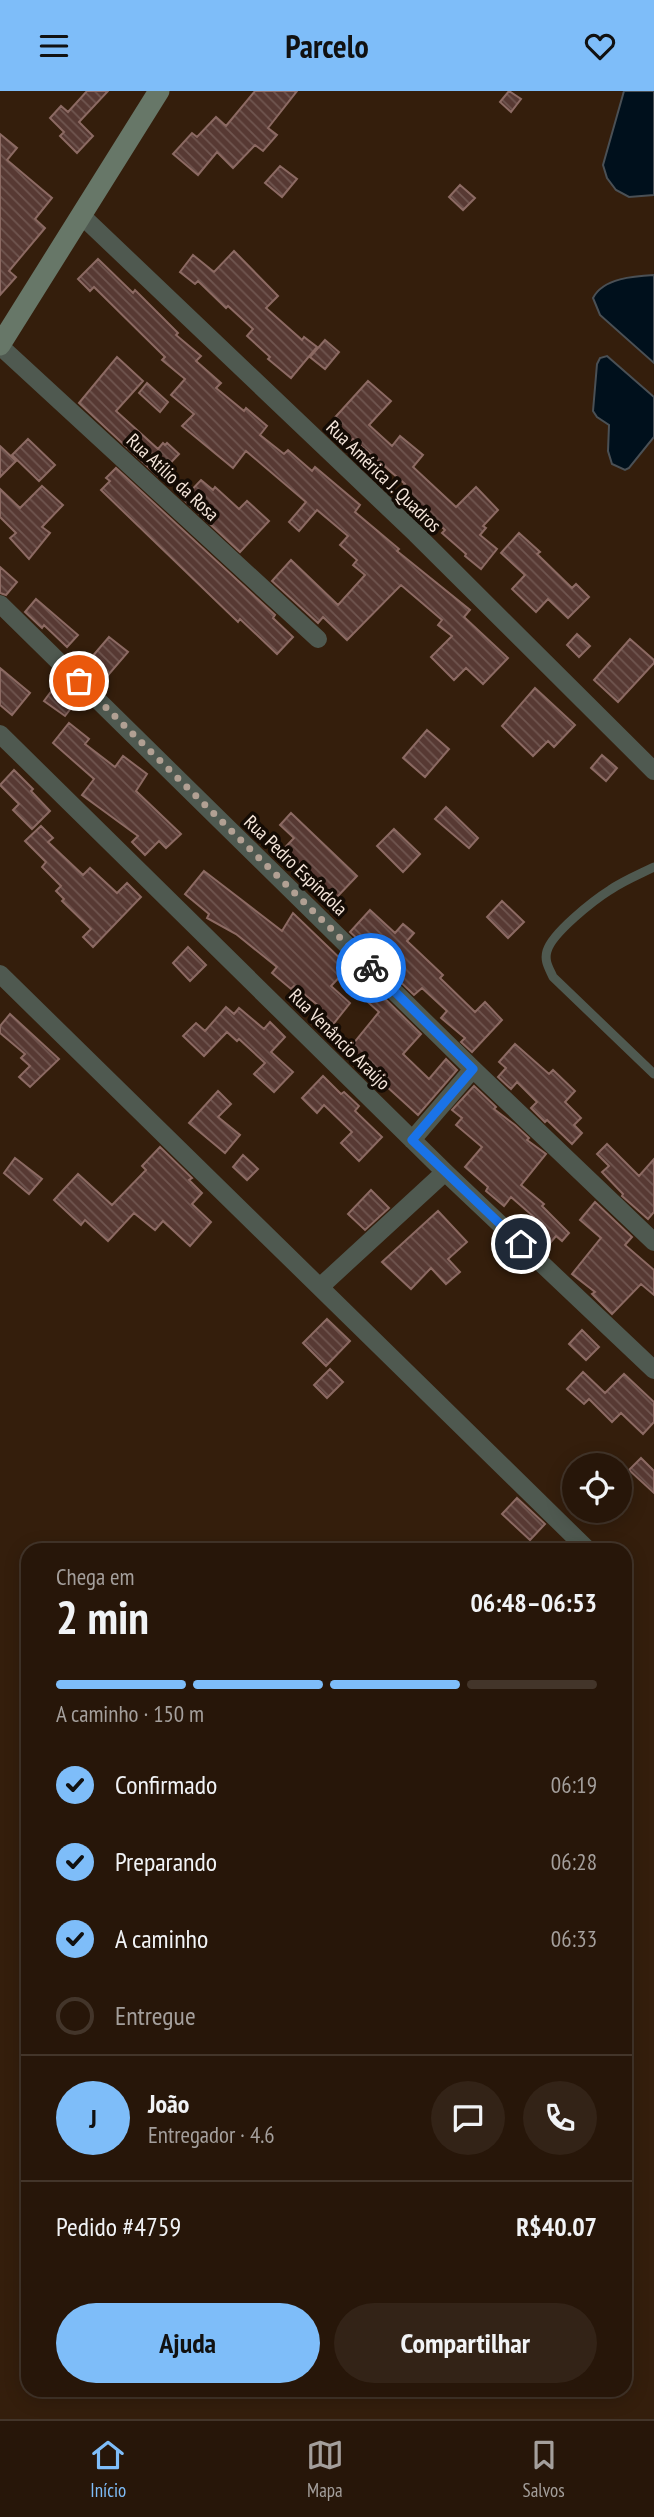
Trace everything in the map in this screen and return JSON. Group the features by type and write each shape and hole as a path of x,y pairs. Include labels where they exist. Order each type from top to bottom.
{"street":[{"path":"0,346 159,91"},
{"name":"Rua América J. Quadros","path":"81,215 416,534 654,771"},
{"name":"Rua Atílio da Rosa","path":"0,346 318,639"},
{"name":"Rua Pedro Espíndola","path":"0,604 473,1069 654,1242"},
{"name":"Rua Venâncio Araújo","path":"0,734 445,1173 654,1370"},
{"path":"0,974 581,1543"},
{"path":"412,1140 473,1069"},
{"path":"321,1286 445,1173"}],"lane":[{"path":"654,867 610,890 577,917 556,936 547,949 545,960 553,977 654,1074"}],"water":[{"path":"624,91 654,91 654,195 629,197 616,190 607,178 603,165"},
{"path":"654,275 654,363 600,315 593,298 598,291 612,282 629,277"},
{"path":"607,356 654,397 654,437 625,470 612,464 608,451 609,425 593,411 597,364 600,358"}],"building":[{"path":"87,91 108,91 79,122 93,136 77,153 60,136 64,132 50,118 61,106 68,112"},
{"path":"255,91 297,91 268,128 277,135 263,151 255,145 233,168 217,152 198,175 173,154 192,133 197,137 216,117 226,126"},
{"path":"509,91 521,99 511,112 500,102"},
{"path":"0,134 17,148 7,160 52,198 35,219 45,228 9,271 16,277 0,295"},
{"path":"280,166 297,179 282,197 265,183"},
{"path":"460,185 475,198 463,210 449,197"},
{"path":"234,251 278,296 266,308 302,340 304,337 317,347 291,378 268,359 270,357 247,336 253,329 198,281 195,284 180,272 193,255 214,272"},
{"path":"98,259 133,293 135,290 178,333 176,335 201,356 196,361 221,383 216,388 267,426 260,435 284,454 288,450 312,471 315,467 360,505 355,512 399,549 397,551 470,610 464,617 508,658 483,684 466,668 454,680 431,657 452,636 438,625 442,620 401,585 347,640 323,617 318,623 272,581 291,560 338,605 365,575 353,565 357,560 340,545 348,536 317,510 299,531 289,522 306,502 246,451 233,468 182,426 194,414 171,395 185,379 162,360 165,357 94,287 90,291 78,279"},
{"path":"325,340 339,352 325,369 310,357"},
{"path":"117,357 143,381 116,411 158,449 163,443 167,443 179,454 158,476 79,403"},
{"path":"368,381 391,401 369,425 392,446 400,436 423,455 413,467 456,507 476,487 498,510 483,526 486,528 480,535 497,549 481,569 442,533 445,530 401,489 405,484 353,439 349,442 329,424"},
{"path":"147,383 168,402 160,412 139,393"},
{"path":"28,439 55,465 39,481 12,455"},
{"path":"0,446 16,461 0,477"},
{"path":"116,468 275,615 273,618 293,637 277,654 240,619 238,622 101,490 110,481 106,478"},
{"path":"201,480 213,490 215,487 239,509 247,501 269,521 240,552 183,499"},
{"path":"42,486 63,505 42,527 50,533 29,559 10,538 16,533 0,517 0,489 20,508"},
{"path":"519,533 572,588 576,584 589,597 568,618 548,599 536,612 512,589 525,575 501,553"},
{"path":"0,567 17,582 6,595 0,593"},
{"path":"36,599 78,635 67,647 44,625 42,628 25,612"},
{"path":"577,634 590,646 579,657 567,645"},
{"path":"109,637 128,652 103,681 85,665"},
{"path":"630,639 654,660 654,663 618,702 594,680"},
{"path":"0,668 30,693 12,715 0,705"},
{"path":"59,681 79,698 65,716 44,701"},
{"path":"535,688 575,725 554,747 548,741 533,756 502,726"},
{"path":"69,723 89,739 85,744 115,767 123,756 147,774 136,791 181,834 166,848 159,841 145,855 132,842 138,836 82,795 94,779 53,743"},
{"path":"427,730 449,749 425,777 403,758"},
{"path":"602,755 617,768 606,781 591,768"},
{"path":"14,770 50,811 32,829 13,810 19,804 0,785"},
{"path":"446,807 478,838 469,848 435,819"},
{"path":"291,813 357,876 335,899 299,864 293,871 277,856 294,838 280,825"},
{"path":"41,826 53,838 48,842 83,875 90,868 117,893 127,883 141,897 93,947 83,937 91,929 62,901 64,899 56,891 61,886 42,867 46,862 25,841"},
{"path":"394,829 420,854 403,872 377,846"},
{"path":"204,871 282,931 293,913 349,967 331,986 350,1003 331,1027 315,1013 320,1007 294,986 291,989 272,973 277,967 236,934 207,918 209,914 185,894"},
{"path":"502,901 524,922 508,938 487,917"},
{"path":"370,910 395,933 403,924 414,933 407,941 443,975 440,978 475,1012 485,1002 502,1020 472,1052 461,1042 465,1038 441,1018 447,1011 422,988 414,995 350,932"},
{"path":"188,947 206,965 190,981 173,963"},
{"path":"370,984 421,1034 403,1054 429,1079 446,1059 457,1070 418,1115 374,1075 376,1073 348,1050 379,1012 360,995"},
{"path":"226,1007 234,1014 239,1008 264,1029 270,1022 285,1037 271,1052 293,1072 274,1092 254,1074 265,1063 239,1039 237,1041 227,1032 204,1056 183,1036 196,1023 205,1031"},
{"path":"10,1014 59,1059 30,1087 19,1077 30,1066 21,1058 25,1054 0,1033 0,1026"},
{"path":"515,1044 549,1074 553,1070 575,1091 565,1102 581,1118 574,1125 582,1133 572,1144 531,1108 537,1102 517,1082 511,1089 498,1077 506,1068 499,1062"},
{"path":"323,1076 341,1094 344,1092 359,1106 355,1111 382,1137 359,1161 341,1143 352,1132 324,1105 317,1113 302,1098"},
{"path":"474,1086 496,1107 494,1109 546,1154 521,1185 544,1204 542,1206 569,1233 562,1241 556,1236 551,1242 530,1222 534,1217 511,1197 504,1206 486,1191 488,1187 465,1167 482,1147 456,1125 462,1118 452,1110"},
{"path":"218,1091 231,1104 218,1117 240,1135 225,1153 189,1123"},
{"path":"607,1144 639,1176 654,1159 654,1212 648,1219 622,1196 602,1172 609,1166 597,1154"},
{"path":"160,1147 192,1178 189,1180 202,1193 192,1204 211,1222 190,1246 163,1221 155,1230 134,1213 108,1241 85,1220 81,1225 54,1200 78,1174 112,1205 146,1170 142,1166"},
{"path":"243,1155 258,1169 247,1180 233,1167"},
{"path":"15,1158 42,1179 29,1194 4,1173"},
{"path":"371,1190 389,1208 365,1230 348,1214"},
{"path":"595,1202 632,1237 625,1245 654,1270 654,1295 641,1284 612,1314 592,1294 595,1292 572,1274 601,1238 580,1220"},
{"path":"438,1211 467,1242 448,1259 460,1272 446,1284 431,1268 411,1289 382,1262"},
{"path":"327,1319 350,1341 326,1366 303,1343"},
{"path":"582,1330 599,1347 586,1360 569,1344"},
{"path":"330,1369 343,1382 327,1398 314,1385"},
{"path":"583,1372 605,1393 624,1374 654,1402 654,1422 643,1434 621,1413 612,1422 589,1399 584,1404 567,1389"},
{"path":"641,1458 654,1471 654,1493 632,1473 632,1467"},
{"path":"517,1498 545,1524 530,1540 502,1514"}],"way so far":[{"path":"79,681 371,968"}],"route":[{"path":"371,968 473,1069 412,1140 521,1244"}]}
